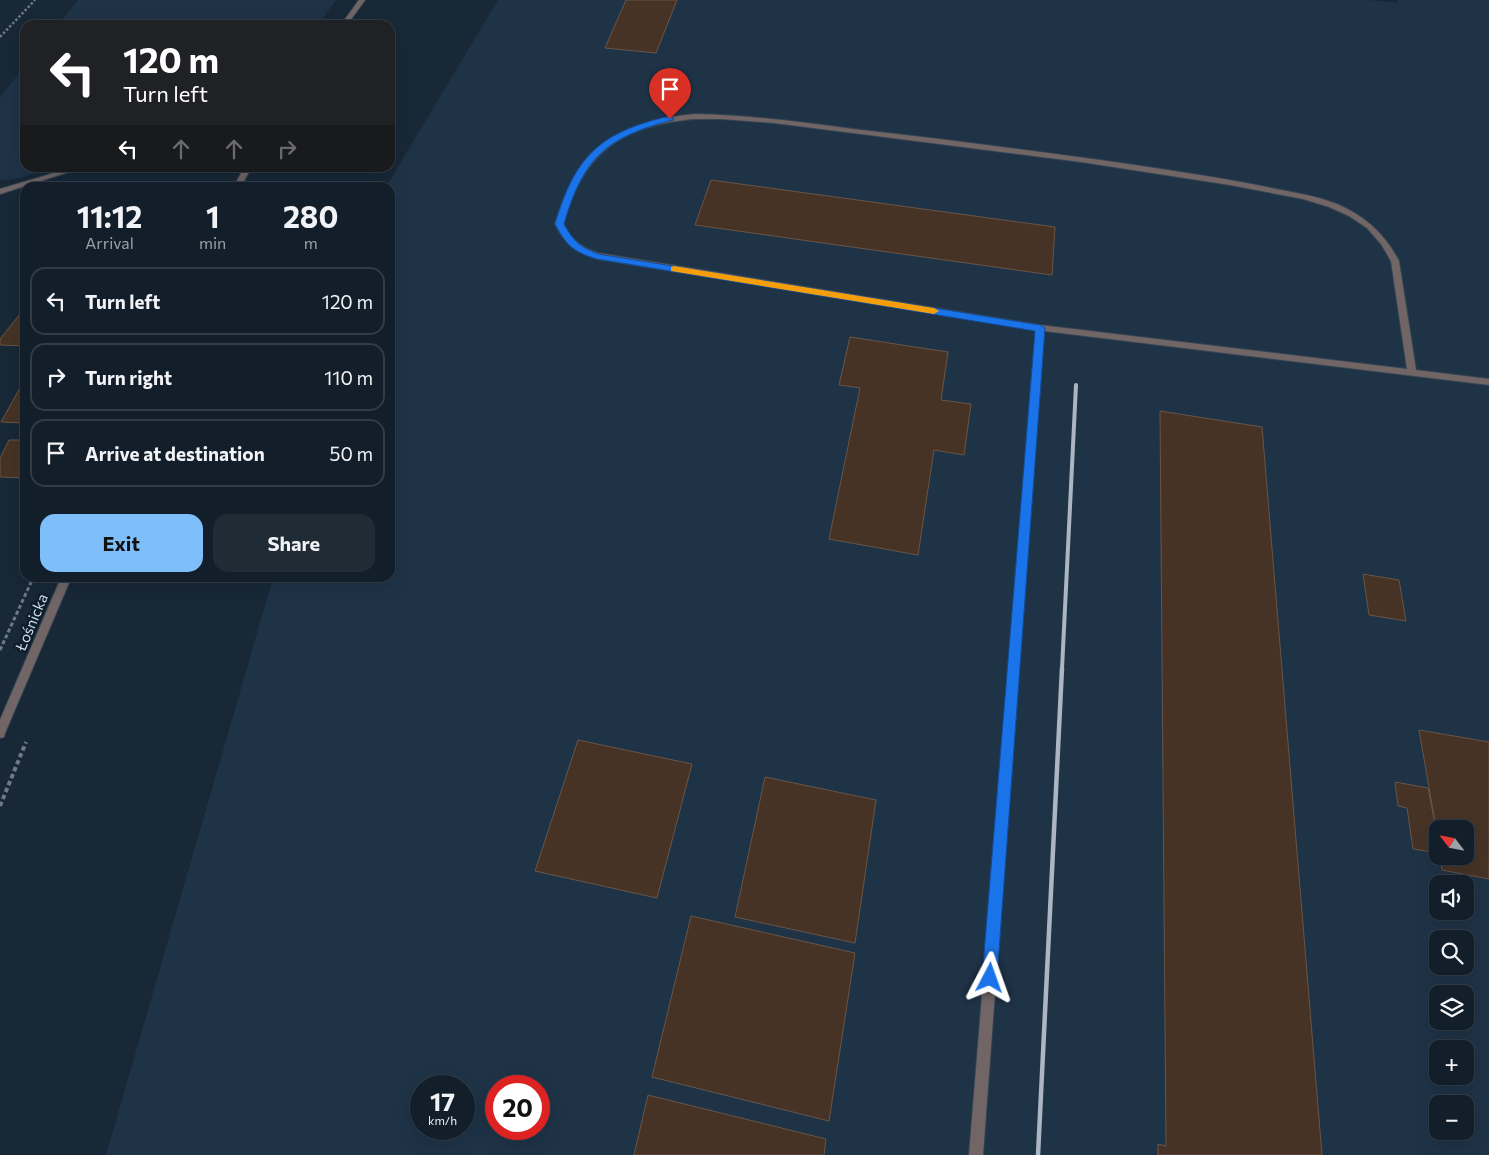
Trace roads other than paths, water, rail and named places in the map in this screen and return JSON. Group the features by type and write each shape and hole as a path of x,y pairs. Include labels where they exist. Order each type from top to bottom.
{"street":[{"path":"348,20 362,0"},
{"path":"1412,373 1395,261 1390,248 1379,234 1350,213 1330,204 1301,196 1201,178 937,140 734,118 688,117 650,123 614,139 602,147 580,171 568,195 559,224 569,241 580,250 597,256 1040,328 1412,373 1489,382"},
{"path":"32,182 64,172"},
{"path":"0,192 20,186"},
{"path":"976,1155 1040,328"},
{"name":"Łośnicka","path":"0,733 64,582"}],"railway":[{"path":"1062,669 1076,385"},
{"path":"1038,1155 1062,668"}]}
